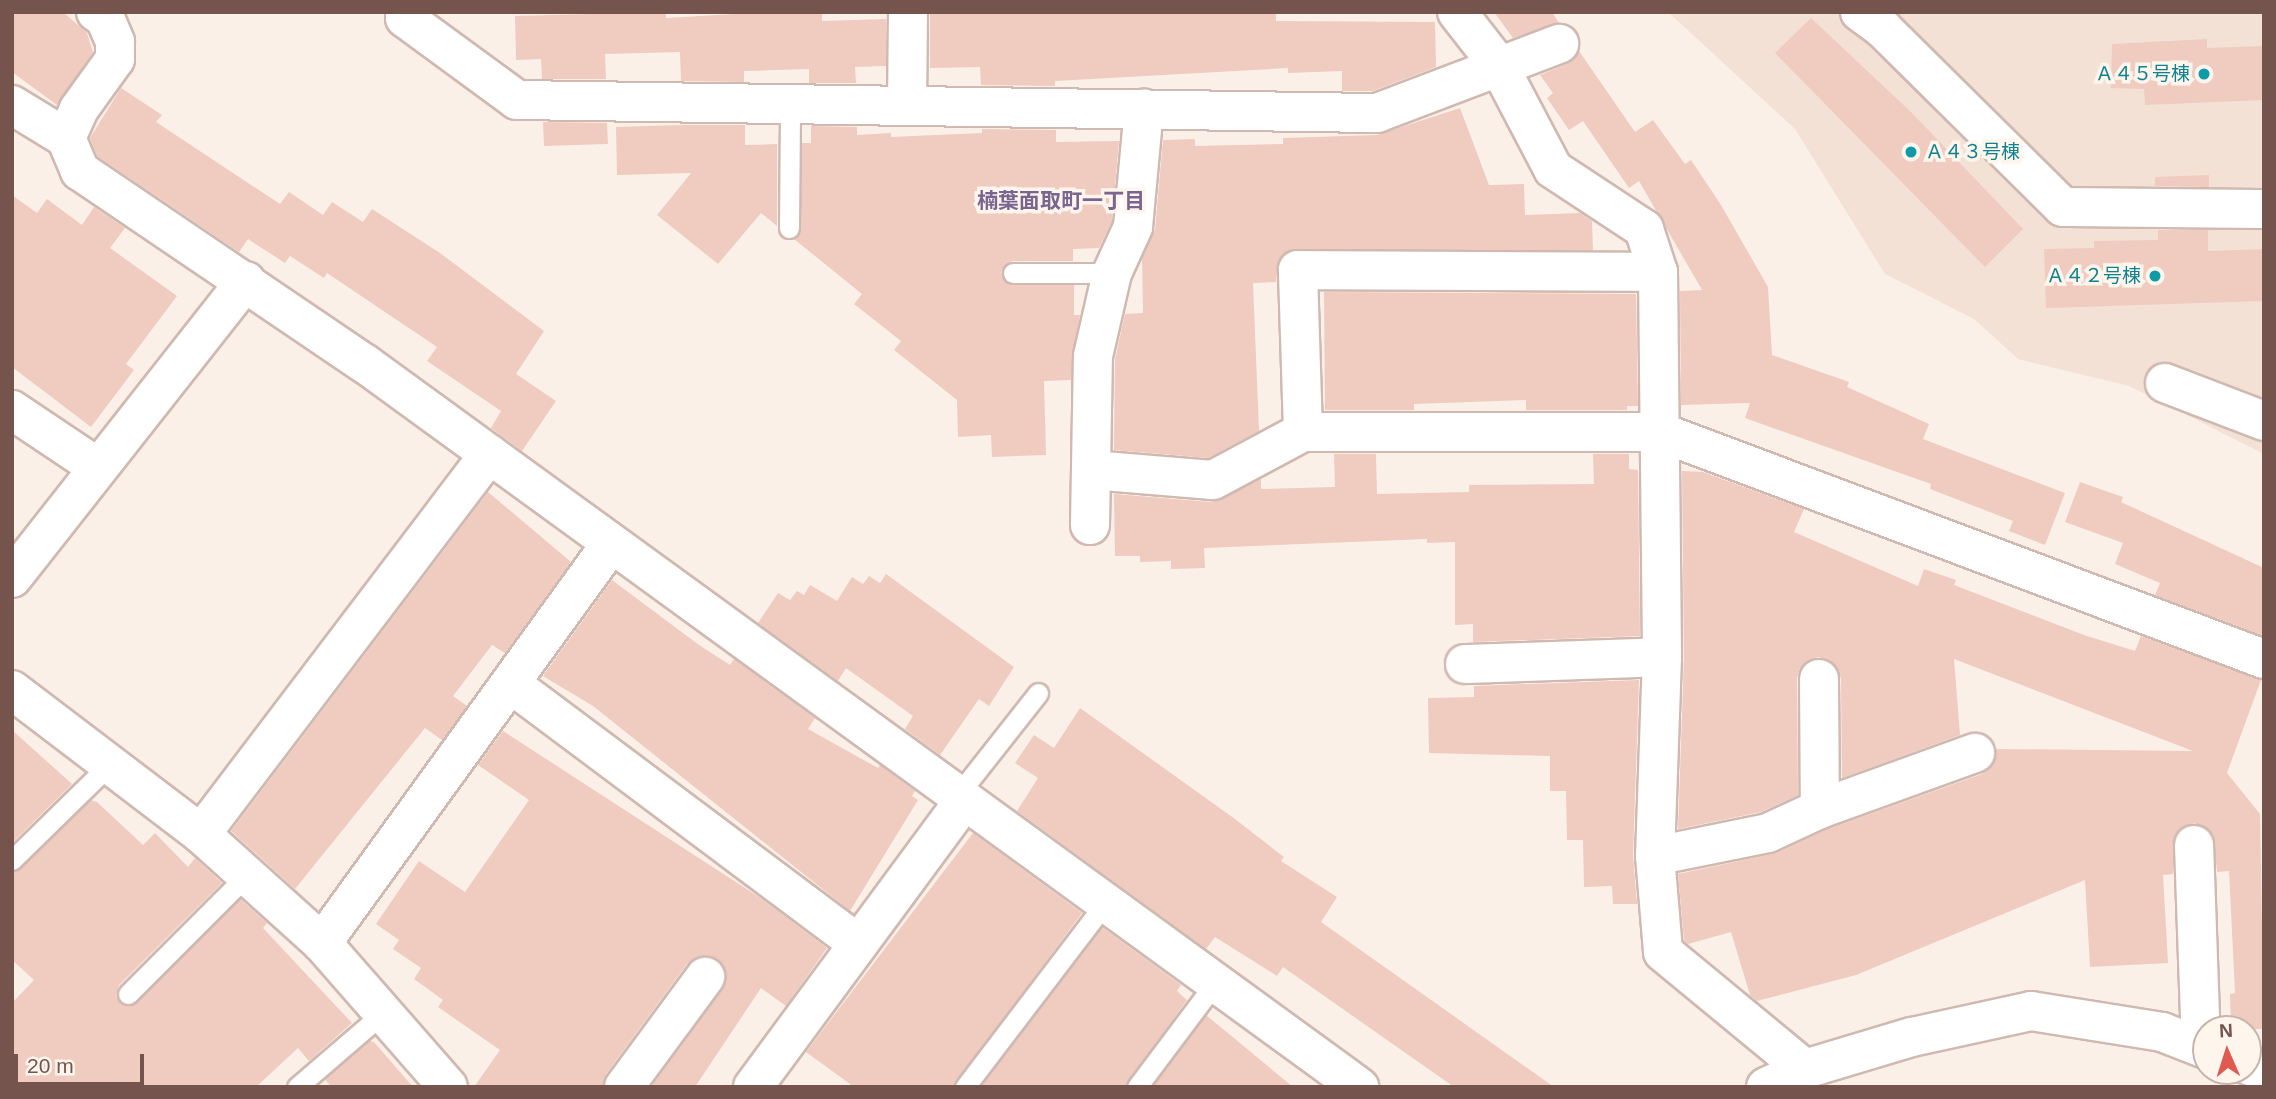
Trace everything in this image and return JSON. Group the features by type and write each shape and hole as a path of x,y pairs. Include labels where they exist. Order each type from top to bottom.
{"street":[{"path":"66,138 79,109 115,59 115,42 105,18 96,12"},
{"path":"406,12 405,18 517,100 1377,113 1559,44"},
{"path":"907,106 908,12"},
{"path":"1457,12 1499,66 1553,169 1644,229 1658,272 1662,657 1655,856 1663,952 1805,1069"},
{"path":"1860,12 1883,29 2063,208 2264,209"},
{"path":"12,105 66,138 80,171 246,281 489,454 1216,983 1340,1082"},
{"path":"1090,525 1093,356 1112,273 1133,227 1144,109"},
{"path":"1303,432 1298,270 1658,272"},
{"path":"12,578 246,281"},
{"path":"2165,383 2264,421"},
{"path":"12,410 97,467"},
{"path":"1091,470 1213,480 1303,432 1660,432 2264,659"},
{"path":"201,834 489,454"},
{"path":"322,943 611,544"},
{"path":"1465,664 1662,657"},
{"path":"1819,678 1820,808"},
{"path":"512,684 857,943"},
{"path":"12,690 201,834 322,943 448,1087"},
{"path":"1655,856 1768,833 1820,808 1975,753"},
{"path":"753,1087 960,798"},
{"path":"2194,845 2202,1015"},
{"path":"624,1087 705,977"},
{"path":"1766,1087 1805,1069 1912,1038 2031,1010 2162,1031 2192,1043"}],"lane":[{"path":"789,229 790,103"},
{"path":"1013,272 1112,273"},
{"path":"960,798 1038,693"},
{"path":"12,860 110,764"},
{"path":"128,994 247,875"},
{"path":"965,1087 1105,903"},
{"path":"1137,1087 1216,983"},
{"path":"297,1087 383,1013"}],"shaded area":[{"path":"1668,12 2264,12 2264,454 2129,386 2018,359 1974,319 1885,274 1795,129"}],"building":[{"path":"12,12 63,12 87,33 93,52 57,105 12,72"},
{"path":"666,12 666,18 768,12 822,13 822,21 886,19 886,66 855,67 856,83 809,83 809,69 744,71 744,82 681,81 680,52 605,54 606,79 542,79 541,59 516,60 515,16"},
{"path":"930,12 1276,12 1276,21 1435,22 1436,67 1373,91 1342,91 1342,71 1288,73 1288,68 1055,81 1055,86 981,85 980,67 930,68"},
{"path":"1494,12 1552,12 1559,23 1513,38"},
{"name":"Ａ４３号棟","path":"1811,18 1912,113 2023,229 1985,267 1775,53"},
{"name":"Ａ４５号棟","path":"2207,39 2207,48 2264,46 2264,100 2145,105 2144,89 2111,88 2112,44"},
{"path":"1579,51 1635,132 1653,120 1685,164 1691,160 1721,205 1768,287 1772,355 1849,382 1847,387 1929,424 1923,439 2065,493 2045,545 2009,531 2013,521 1930,489 1931,484 1745,418 1750,403 1681,405 1680,291 1702,290 1639,181 1629,188 1583,121 1569,130 1547,98 1553,93 1540,75 1567,64"},
{"path":"121,88 162,115 156,122 280,204 289,192 323,215 332,202 363,222 372,209 440,253 544,331 516,374 556,401 522,451 491,428 501,411 427,361 437,347 327,273 324,278 290,256 285,263 248,239 239,252 97,156 90,138"},
{"path":"1460,108 1489,185 1524,184 1525,215 1580,213 1592,221 1593,250 1288,251 1279,260 1276,282 1253,283 1259,431 1208,458 1114,450 1115,359 1125,314 1143,313 1142,259 1155,229 1163,140 1195,139 1195,146 1283,144 1283,138 1377,135"},
{"path":"543,122 607,123 608,144 544,146"},
{"path":"745,125 745,145 777,144 777,226 761,213 718,264 657,215 691,173 617,175 616,127"},
{"path":"811,126 857,127 857,135 891,133 891,137 982,133 982,129 1056,130 1056,142 1119,141 1112,221 1099,248 1073,249 1073,261 1012,261 1001,272 1012,285 1074,285 1074,315 1080,315 1071,380 1044,381 1046,455 992,457 991,435 958,437 957,400 894,350 901,341 854,304 862,294 794,239 801,228 802,143 811,143"},
{"path":"2209,175 2209,187 2155,186 2155,177"},
{"path":"12,195 37,213 47,199 82,225 94,207 125,228 110,248 177,296 126,364 134,370 91,427 12,367"},
{"name":"Ａ４２号棟","path":"2158,230 2208,230 2208,251 2264,249 2264,301 2046,308 2044,249 2094,248 2094,241 2158,240"},
{"path":"1324,292 1636,294 1638,406 1627,406 1627,410 1526,410 1526,400 1414,404 1414,410 1325,410"},
{"path":"1334,454 1376,454 1377,494 1469,492 1469,485 1594,484 1593,454 1629,454 1629,469 1638,470 1640,636 1473,642 1473,624 1455,625 1455,542 1427,543 1427,539 1204,548 1205,568 1171,569 1171,561 1140,562 1140,556 1115,556 1114,494 1211,502 1261,479 1261,489 1335,487"},
{"path":"1682,471 1703,472 1804,509 1794,532 1918,586 1924,569 1956,580 1954,585 2084,635 2135,651 2141,636 2261,680 2227,773 2260,814 2264,1029 2262,1015 2231,1015 2230,994 2235,993 2229,871 2217,872 2213,834 2194,823 2175,834 2173,874 2163,875 2168,963 2090,967 2085,880 1856,975 1757,1001 1750,995 1731,932 1688,944 1684,941 1678,874 1777,853 1828,829 1982,774 1992,767 1996,749 2193,751 1954,659 1960,735 1842,778 1841,678 1830,660 1818,657 1800,668 1797,678 1798,795 1761,812 1678,829 1684,658"},
{"path":"2080,482 2123,497 2121,502 2264,568 2264,636 2155,595 2160,583 2115,564 2123,543 2065,522"},
{"path":"488,492 571,562 505,653 492,645 453,696 467,706 442,740 425,728 295,889 231,831"},
{"path":"886,574 1014,667 989,706 979,699 940,755 905,729 913,716 846,668 838,681 758,623 778,593 790,600 797,591 804,595 810,585 837,601 852,577 863,584 869,576 880,583"},
{"path":"612,580 699,645 730,665 734,659 815,718 808,729 878,768 880,765 915,791 912,796 918,800 850,911 593,706 543,676"},
{"path":"1639,680 1633,855 1637,904 1613,904 1612,886 1584,887 1583,840 1567,840 1566,791 1550,791 1550,756 1429,753 1428,698 1474,697 1474,686"},
{"path":"1080,708 1235,819 1284,857 1281,861 1337,897 1321,922 1554,1087 1454,1087 1283,967 1277,976 1215,937 1206,949 1017,811 1038,778 1015,763 1034,735 1054,748"},
{"path":"12,730 72,784 12,843"},
{"path":"503,731 762,899 827,948 786,1006 761,988 695,1087 651,1087 723,989 725,969 717,959 697,957 687,964 606,1074 603,1087 474,1087 500,1050 438,1007 443,1000 414,979 421,968 393,949 399,940 376,924 419,861 465,892 529,800 478,765"},
{"path":"90,800 97,802 143,845 155,833 188,867 195,858 222,883 119,985 116,996 120,1003 137,1003 240,899 267,923 263,928 352,1023 309,1061 298,1048 256,1087 12,1087 12,1003 34,980 12,960 12,872"},
{"path":"973,833 1082,913 953,1087 854,1087 806,1052"},
{"path":"1102,927 1181,985 1177,991 1187,1000 1125,1087 981,1087"},
{"path":"1206,1015 1293,1087 1152,1087"},
{"path":"369,1041 374,1042 413,1087 331,1087 325,1079"}],"place":[{"name":"Ａ４５号棟","path":"2204,74"},
{"name":"Ａ４３号棟","path":"1911,152"},
{"name":"Ａ４２号棟","path":"2155,276"}],"district":[{"name":"楠葉面取町一丁目","path":"1061,201"}]}
